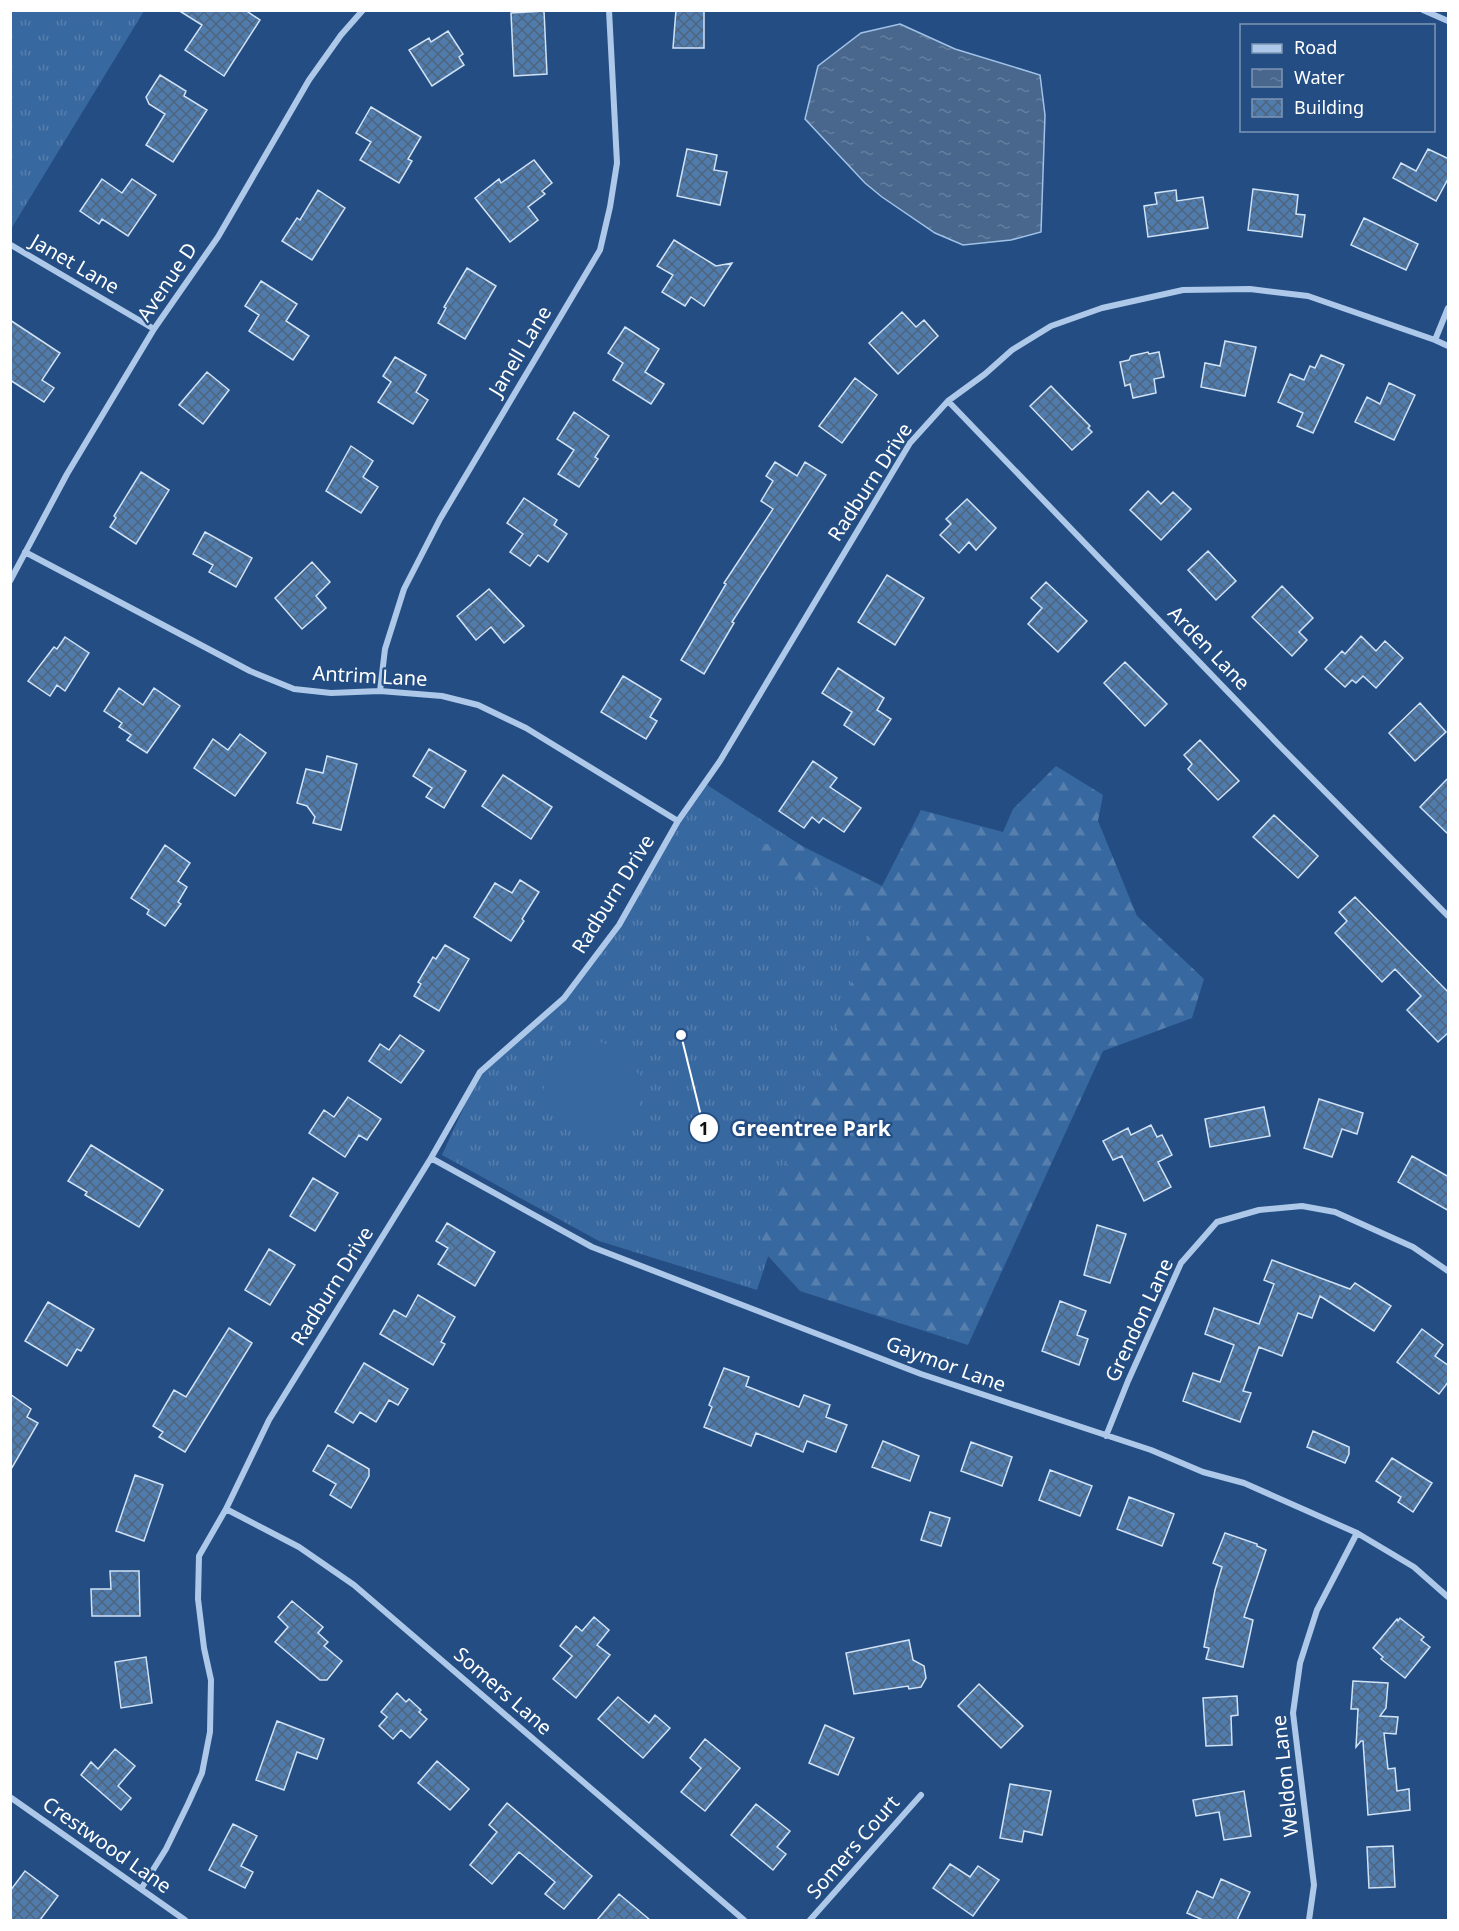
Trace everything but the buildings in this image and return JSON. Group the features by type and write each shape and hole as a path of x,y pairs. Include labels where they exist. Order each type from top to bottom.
{"street":[{"name":"Avenue D","path":"10,581 67,474 154,329 218,237 309,80 341,35 363,10"},
{"name":"Janell Lane","path":"380,691 385,650 404,589 440,519 600,250 617,163 609,10"},
{"path":"1423,10 1449,21"},
{"name":"Janet Lane","path":"11,245 154,329"},
{"name":"Radburn Drive","path":"141,1889 166,1849 202,1773 210,1732 211,1680 198,1599 200,1556 226,1509 269,1420 431,1158 480,1072 564,998 619,925 678,821 720,761 910,443 948,401 985,374 1012,350 1051,326 1102,308 1183,290 1250,290 1308,296 1449,346"},
{"path":"1435,340 1449,308"},
{"name":"Arden Lane","path":"948,401 1272,737 1449,916"},
{"name":"Antrim Lane","path":"25,552 250,671 294,688 331,693 380,691 442,696 478,705 526,728 678,821"},
{"name":"Gaymor Lane","path":"431,1158 592,1247 921,1374 1151,1450 1203,1472 1244,1483 1357,1533 1414,1567 1449,1597"},
{"name":"Grendon Lane","path":"1106,1436 1181,1263 1217,1222 1259,1210 1302,1206 1335,1212 1413,1247 1449,1271"},
{"name":"Somers Lane","path":"226,1509 299,1547 354,1585 744,1920"},
{"name":"Weldon Lane","path":"1309,1920 1314,1885 1293,1713 1300,1663 1317,1610 1357,1533"},
{"name":"Somers Court","path":"810,1920 921,1795"},
{"name":"Crestwood Lane","path":"10,1797 185,1920"}],"green space":[{"path":"10,11 144,11 11,229"},
{"path":"1056,766 1103,795 1098,821 1137,916 1204,979 1192,1018 1103,1051 968,1345 800,1291 758,1245 873,922 746,849 788,839 882,886 921,810 1003,832 1013,809"},
{"path":"704,783 885,899 757,1290 599,1241 442,1155 480,1072 564,998 619,925"},
{"path":"597,1041 620,1049 640,1077 639,1107 629,1124 603,1143 540,1105 547,1080 560,1058 574,1047"}],"water":[{"path":"900,24 955,49 1040,75 1045,115 1041,232 1011,240 963,245 935,233 865,183 805,119 818,66 861,33"}],"place":[{"name":"Greentree Park","path":"681,1035"}]}
